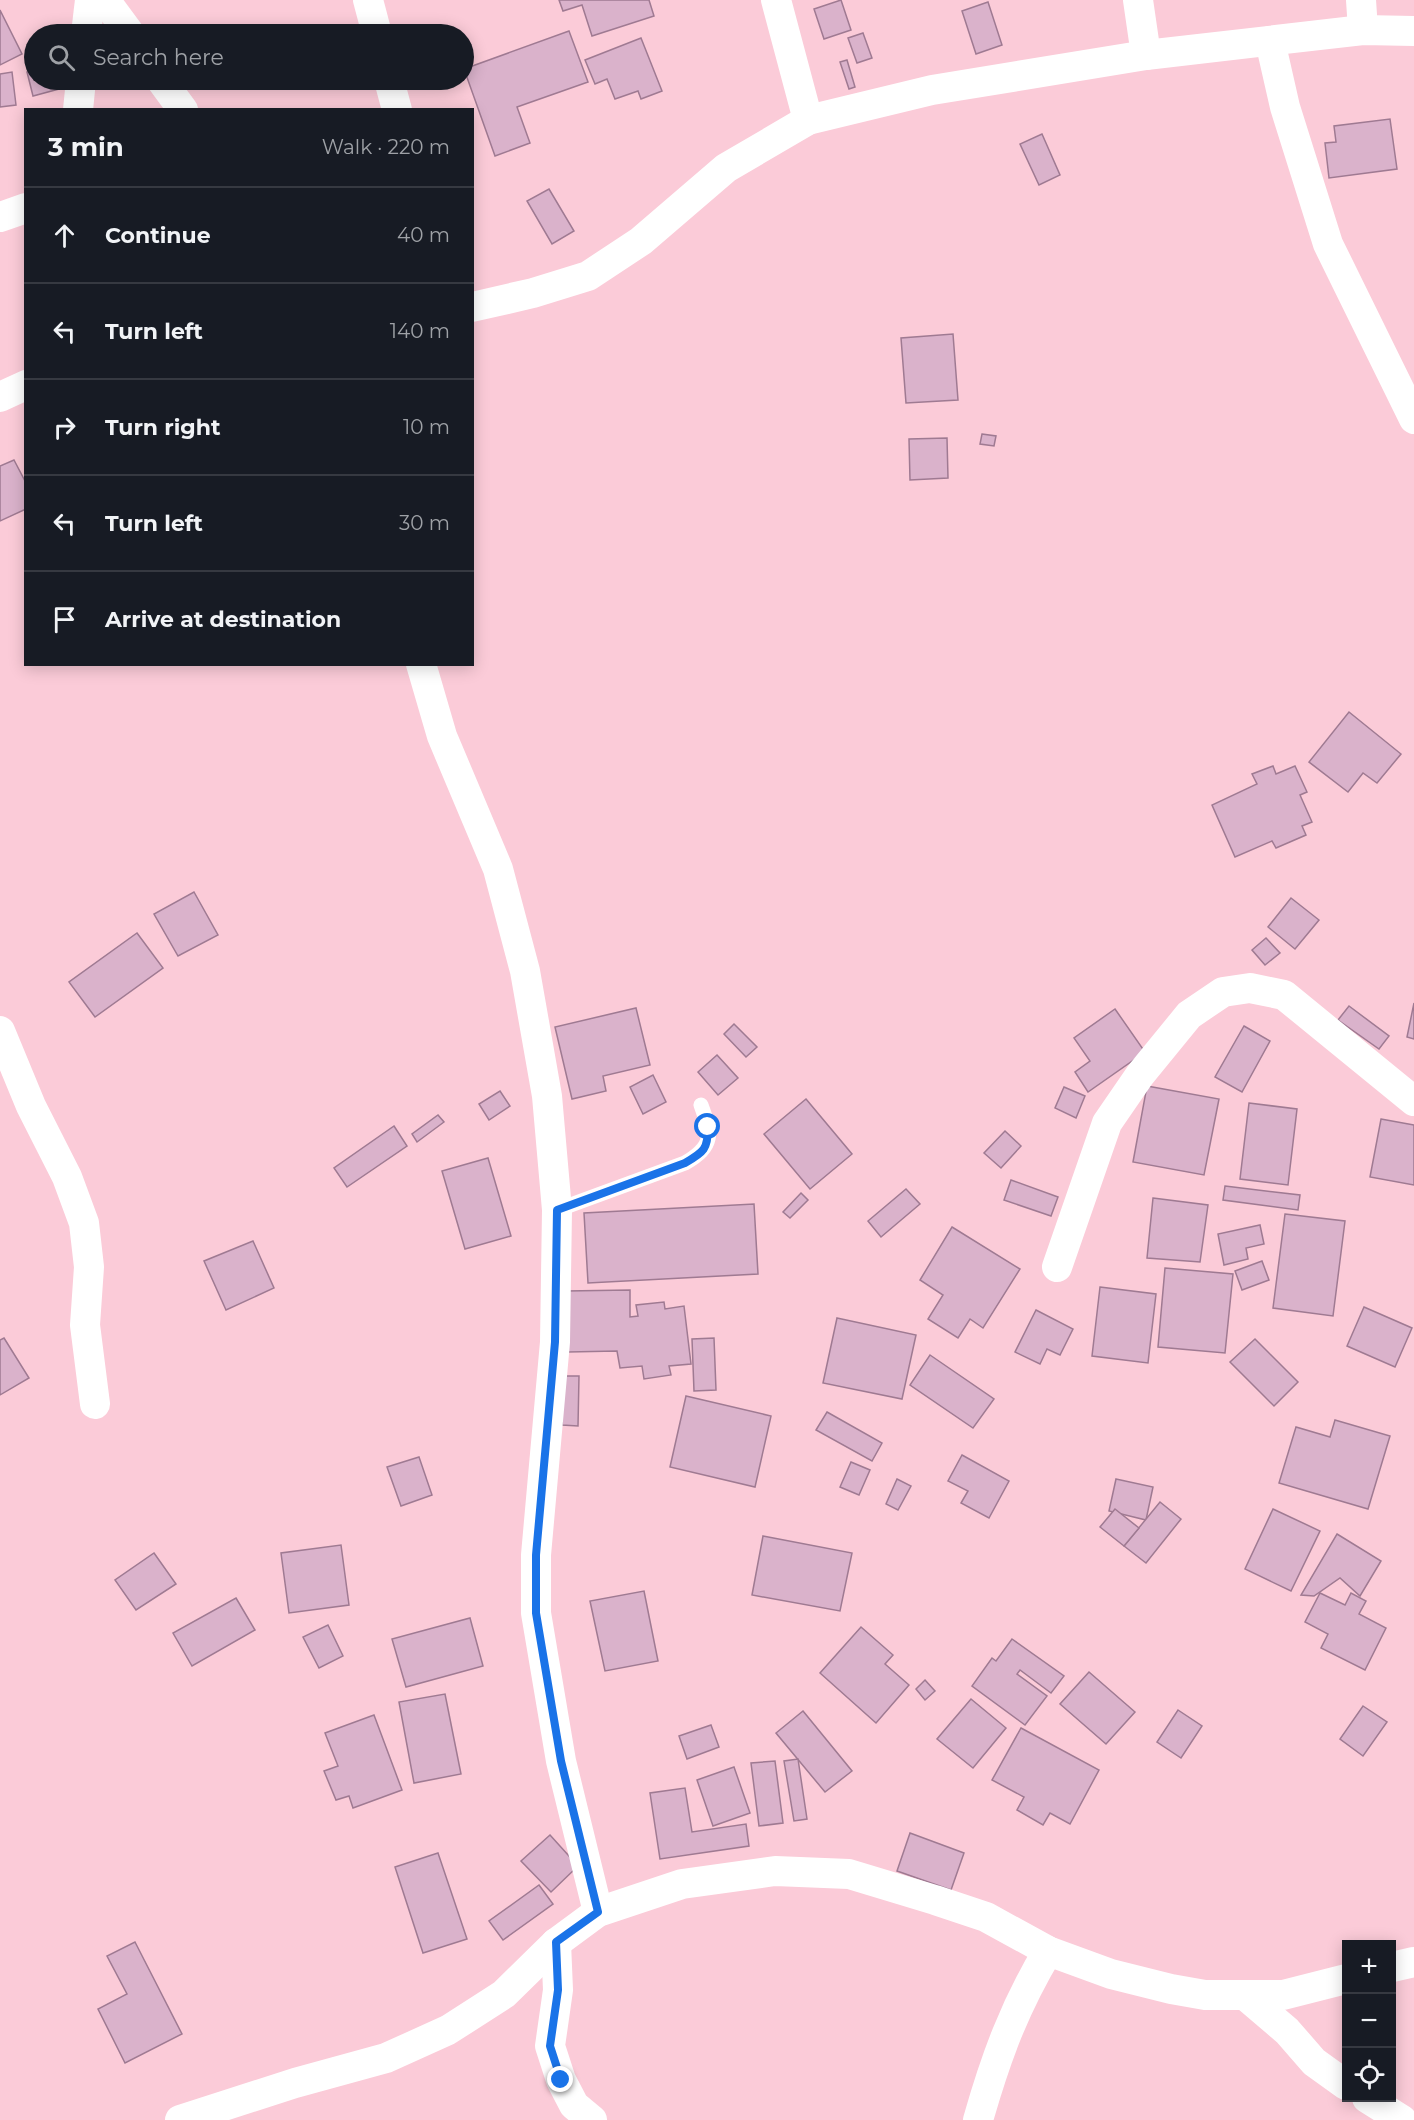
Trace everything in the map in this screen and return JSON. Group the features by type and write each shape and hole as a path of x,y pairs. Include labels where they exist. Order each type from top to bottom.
{"street":[{"path":"87,24 90,0"},
{"path":"105,0 123,24"},
{"path":"368,0 374,24"},
{"path":"776,0 807,120"},
{"path":"1138,0 1146,56"},
{"path":"1361,0 1362,30"},
{"path":"474,307 533,293 588,276 641,241 726,168 807,120 932,90 1146,56 1362,30 1414,31"},
{"path":"1270,41 1285,107 1328,244 1414,418"},
{"path":"78,108 80,90"},
{"path":"169,90 182,108"},
{"path":"392,90 396,108"},
{"path":"0,217 24,209"},
{"path":"0,397 24,386"},
{"path":"422,666 442,736 498,869 525,971 547,1096 557,1210 555,1342 536,1555 536,1613 561,1761 598,1912"},
{"path":"1057,1267 1107,1123 1140,1076 1189,1015 1223,992 1251,988 1284,995 1414,1101"},
{"path":"0,1030 31,1106 67,1177 84,1223 89,1267 85,1325 95,1404"},
{"path":"180,2120 295,2083 386,2058 448,2030 504,1994 556,1942 598,1912 682,1884 775,1871 849,1875 986,1917 1048,1951 1111,1974 1171,1989 1205,1995 1283,1995 1342,1980"},
{"path":"556,1942 558,1990 550,2046 561,2080 574,2105 592,2120"},
{"path":"978,2120 997,2054 1029,1982 1048,1951"},
{"path":"1396,1966 1414,1962"},
{"path":"1246,1996 1287,2031 1314,2062 1342,2082"},
{"path":"1375,2102 1402,2120"}],"lane":[{"path":"557,1210 685,1163 700,1154 708,1143 708,1127 700,1105"}],"building":[{"path":"559,0 649,0 654,16 592,36 582,5 563,11"},
{"path":"841,0 851,30 824,39 814,9"},
{"path":"988,2 1002,45 976,54 962,11"},
{"path":"0,10 22,54 0,65"},
{"path":"569,31 588,82 517,107 530,143 495,156 471,90 474,90 474,65"},
{"path":"863,33 872,58 857,63 848,38"},
{"path":"641,38 662,91 641,99 638,91 615,99 607,79 595,84 585,60"},
{"path":"847,60 855,87 849,89 840,62"},
{"path":"12,72 16,105 0,107 0,74"},
{"path":"32,90 55,90 33,96"},
{"path":"1390,119 1397,169 1329,178 1325,143 1336,142 1334,126"},
{"path":"1042,134 1060,175 1039,185 1020,144"},
{"path":"549,189 574,231 552,244 527,201"},
{"path":"953,334 958,400 906,403 901,338"},
{"path":"982,434 996,436 994,446 980,444"},
{"path":"947,438 948,478 910,480 909,439"},
{"path":"14,460 24,479 24,510 0,521 0,466"},
{"path":"1349,712 1401,754 1377,783 1363,773 1348,792 1309,762"},
{"path":"1273,766 1276,774 1295,766 1307,792 1300,795 1312,822 1302,826 1306,835 1276,848 1272,841 1235,857 1212,805 1257,784 1252,774"},
{"path":"194,892 218,935 178,956 154,914"},
{"path":"1291,898 1319,920 1295,949 1268,927"},
{"path":"137,933 163,968 95,1017 69,982"},
{"path":"1266,938 1280,953 1265,965 1252,950"},
{"path":"1414,1003 1414,1039 1407,1037"},
{"path":"1349,1006 1389,1036 1379,1049 1338,1020"},
{"path":"636,1008 650,1065 603,1076 606,1091 572,1099 555,1027"},
{"path":"1115,1009 1145,1052 1088,1092 1075,1072 1090,1061 1074,1038"},
{"path":"734,1024 757,1047 746,1057 724,1034"},
{"path":"1244,1026 1270,1041 1242,1092 1215,1077"},
{"path":"717,1055 738,1078 718,1095 698,1072"},
{"path":"653,1075 666,1102 643,1114 630,1087"},
{"path":"1147,1086 1219,1099 1204,1175 1133,1162"},
{"path":"1064,1087 1085,1096 1076,1118 1055,1108"},
{"path":"500,1091 510,1106 489,1120 479,1104"},
{"path":"806,1099 852,1154 810,1189 764,1134"},
{"path":"1249,1103 1297,1109 1288,1185 1240,1179"},
{"path":"438,1115 444,1122 417,1142 412,1134"},
{"path":"1381,1119 1414,1125 1414,1185 1370,1177"},
{"path":"394,1126 407,1146 347,1187 334,1168"},
{"path":"1005,1131 1021,1146 1001,1168 984,1153"},
{"path":"488,1158 511,1236 465,1249 442,1171"},
{"path":"1011,1180 1058,1197 1051,1216 1004,1200"},
{"path":"1225,1186 1300,1195 1298,1210 1223,1200"},
{"path":"906,1189 920,1204 881,1237 868,1221"},
{"path":"801,1193 808,1200 790,1218 783,1212"},
{"path":"1153,1198 1208,1205 1200,1262 1147,1258"},
{"path":"754,1204 758,1274 588,1283 584,1213"},
{"path":"1285,1214 1345,1221 1333,1316 1273,1308"},
{"path":"1260,1225 1264,1244 1246,1248 1248,1259 1224,1265 1218,1234"},
{"path":"952,1227 1020,1269 983,1328 970,1319 958,1338 928,1319 943,1295 920,1280"},
{"path":"253,1241 274,1288 226,1310 204,1261"},
{"path":"1262,1261 1269,1280 1242,1290 1235,1271"},
{"path":"1165,1268 1233,1274 1225,1353 1158,1347"},
{"path":"1100,1287 1156,1294 1148,1363 1092,1356"},
{"path":"630,1290 630,1317 638,1316 636,1305 664,1302 665,1309 684,1306 691,1364 669,1366 671,1375 644,1379 642,1366 620,1368 617,1351 568,1352 566,1291"},
{"path":"1364,1307 1412,1328 1395,1367 1347,1346"},
{"path":"1036,1310 1073,1329 1060,1355 1047,1349 1040,1364 1015,1352"},
{"path":"837,1318 916,1335 902,1399 823,1383"},
{"path":"4,1338 29,1378 0,1395 0,1340"},
{"path":"714,1338 716,1390 694,1391 692,1339"},
{"path":"1255,1339 1298,1382 1274,1406 1230,1362"},
{"path":"930,1355 994,1399 973,1428 910,1385"},
{"path":"563,1376 579,1376 578,1426 562,1425"},
{"path":"686,1396 771,1416 755,1487 670,1467"},
{"path":"827,1412 882,1443 872,1461 816,1430"},
{"path":"1335,1420 1390,1436 1368,1509 1279,1483 1296,1427 1330,1437"},
{"path":"962,1455 1009,1481 989,1518 961,1503 968,1491 948,1481"},
{"path":"419,1457 432,1495 401,1506 387,1467"},
{"path":"851,1462 870,1470 859,1495 840,1487"},
{"path":"897,1479 911,1486 898,1510 886,1504"},
{"path":"1116,1479 1153,1487 1146,1520 1109,1511"},
{"path":"1160,1502 1181,1519 1146,1563 1124,1546"},
{"path":"1115,1509 1139,1528 1124,1546 1100,1527"},
{"path":"1273,1509 1320,1531 1291,1591 1245,1569"},
{"path":"1337,1534 1381,1561 1360,1596 1340,1578 1314,1596 1301,1595"},
{"path":"763,1536 852,1553 840,1611 752,1595"},
{"path":"341,1545 349,1605 289,1613 281,1553"},
{"path":"154,1553 176,1584 136,1610 115,1580"},
{"path":"644,1591 658,1661 605,1671 590,1601"},
{"path":"1320,1593 1345,1605 1351,1593 1366,1601 1359,1614 1386,1628 1365,1670 1321,1648 1328,1634 1305,1622"},
{"path":"236,1598 255,1630 192,1666 173,1633"},
{"path":"470,1618 483,1666 406,1687 392,1639"},
{"path":"328,1625 343,1656 319,1668 303,1637"},
{"path":"861,1627 893,1655 885,1664 909,1685 876,1723 820,1673"},
{"path":"1012,1639 1064,1676 1051,1693 1020,1670 1017,1674 1047,1696 1025,1725 972,1686 992,1658 996,1661"},
{"path":"1089,1672 1135,1712 1106,1744 1060,1704"},
{"path":"925,1680 935,1691 925,1700 916,1689"},
{"path":"445,1694 461,1774 414,1783 399,1702"},
{"path":"971,1699 1006,1728 973,1768 937,1739"},
{"path":"1363,1706 1387,1722 1363,1756 1340,1739"},
{"path":"1178,1710 1202,1726 1181,1758 1157,1742"},
{"path":"803,1711 852,1771 825,1792 776,1733"},
{"path":"374,1715 402,1790 353,1808 349,1796 336,1800 324,1771 338,1766 325,1733"},
{"path":"711,1725 719,1747 687,1759 679,1736"},
{"path":"1021,1728 1099,1770 1070,1824 1050,1813 1043,1825 1017,1810 1024,1797 992,1780"},
{"path":"798,1759 807,1819 794,1821 784,1761"},
{"path":"775,1761 783,1823 759,1826 751,1763"},
{"path":"734,1767 750,1813 713,1826 697,1780"},
{"path":"685,1788 692,1832 746,1824 749,1846 660,1859 650,1793"},
{"path":"910,1833 964,1853 951,1890 897,1871"},
{"path":"550,1835 578,1866 551,1892 521,1861"},
{"path":"438,1853 467,1939 423,1953 395,1867"},
{"path":"539,1885 553,1904 503,1940 489,1921"},
{"path":"135,1942 182,2034 125,2063 98,2009 127,1994 107,1956"}],"route":[{"path":"561,2080 550,2046 558,1990 556,1942 598,1912 561,1761 536,1613 536,1555 555,1342 557,1210 685,1163 700,1154 708,1143 708,1127"}]}
